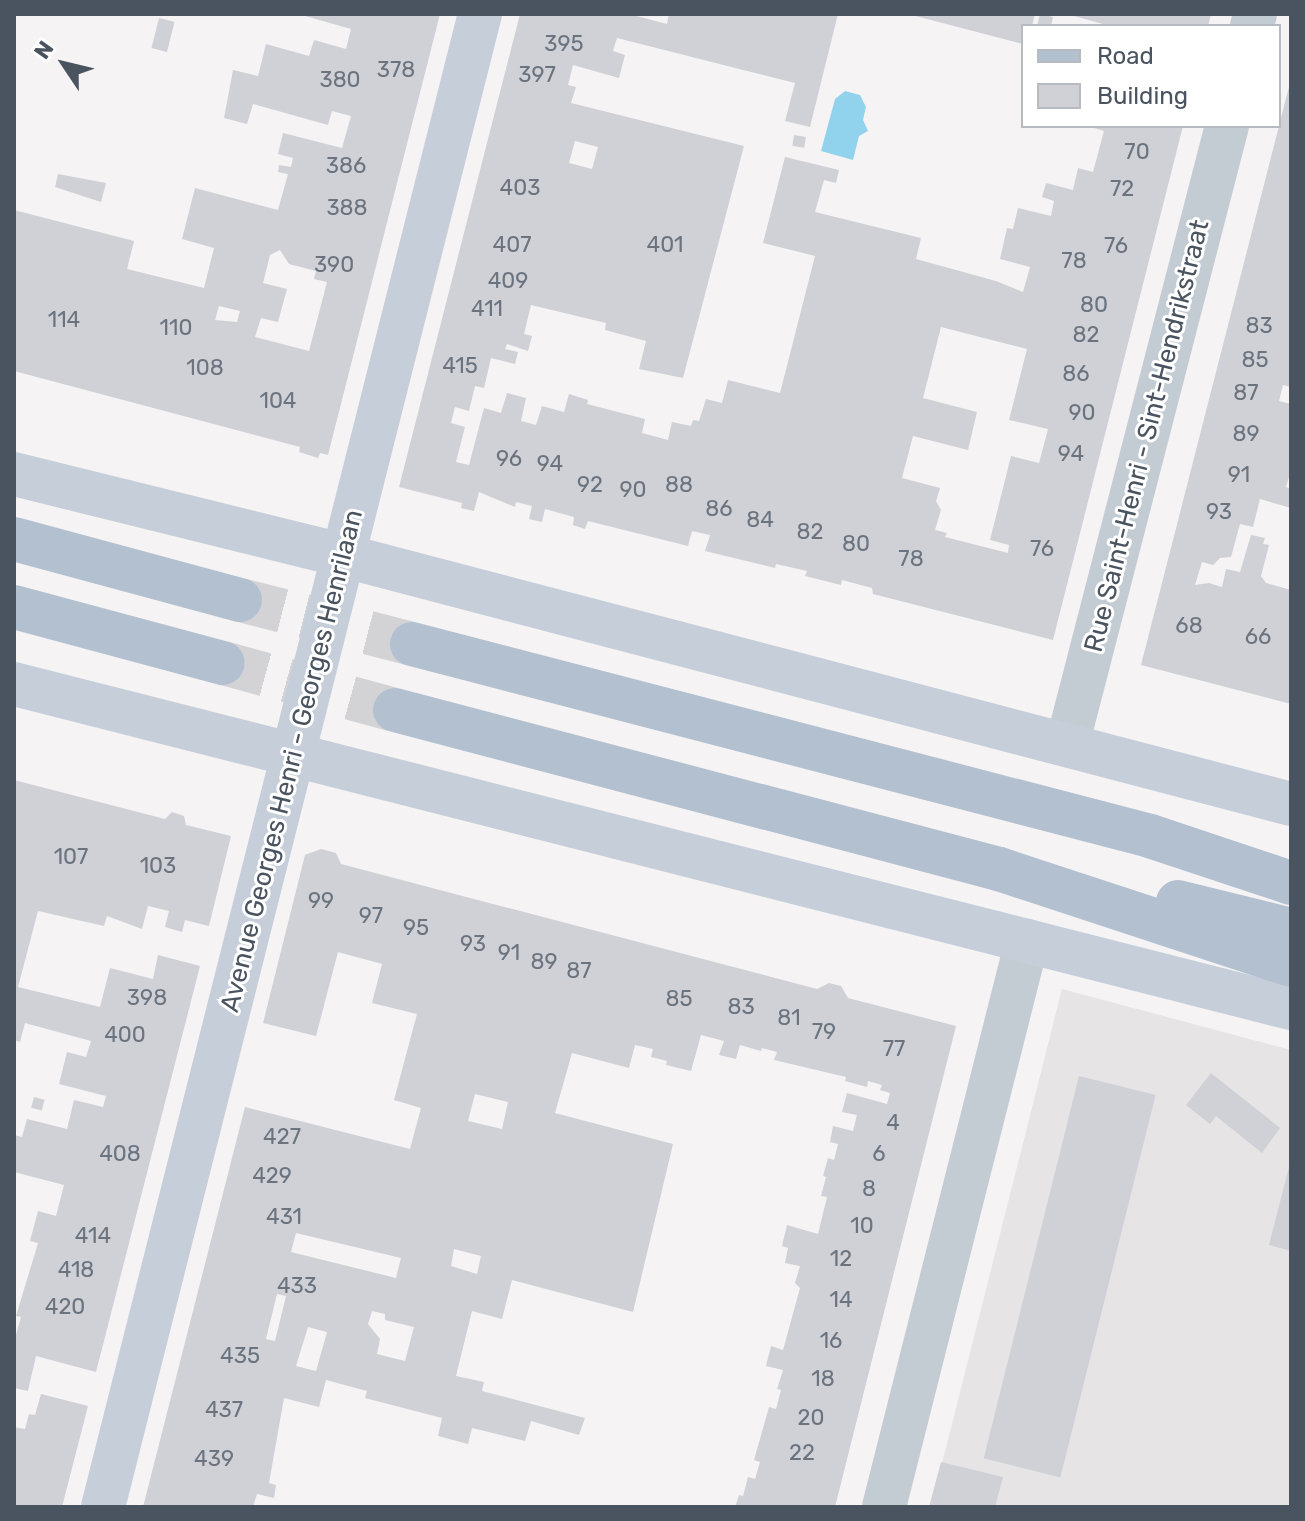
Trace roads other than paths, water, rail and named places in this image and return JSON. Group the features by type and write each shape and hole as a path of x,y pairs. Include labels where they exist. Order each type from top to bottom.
{"main road":[{"name":"Avenue Georges Henri - Georges Henrilaan","path":"103,1507 480,14"},
{"path":"14,474 345,556 1291,804"},
{"path":"14,539 240,600"},
{"path":"14,607 223,663"},
{"path":"412,644 1150,836 1291,883"},
{"path":"14,684 1291,1008"},
{"path":"395,710 999,869 1291,965"},
{"path":"1150,836 1291,858"},
{"path":"999,869 1190,904 1291,930"}],"street":[{"name":"Rue Saint-Henri - Sint-Hendrikstraat","path":"1067,745 1226,128"},
{"path":"884,1507 1027,941"}],"water":[{"path":"845,91 860,95 866,107 863,120 868,131 859,136 853,160 821,151 835,99"}],"tunnel":[{"path":"240,600 412,644"},
{"path":"223,663 395,710"}]}
